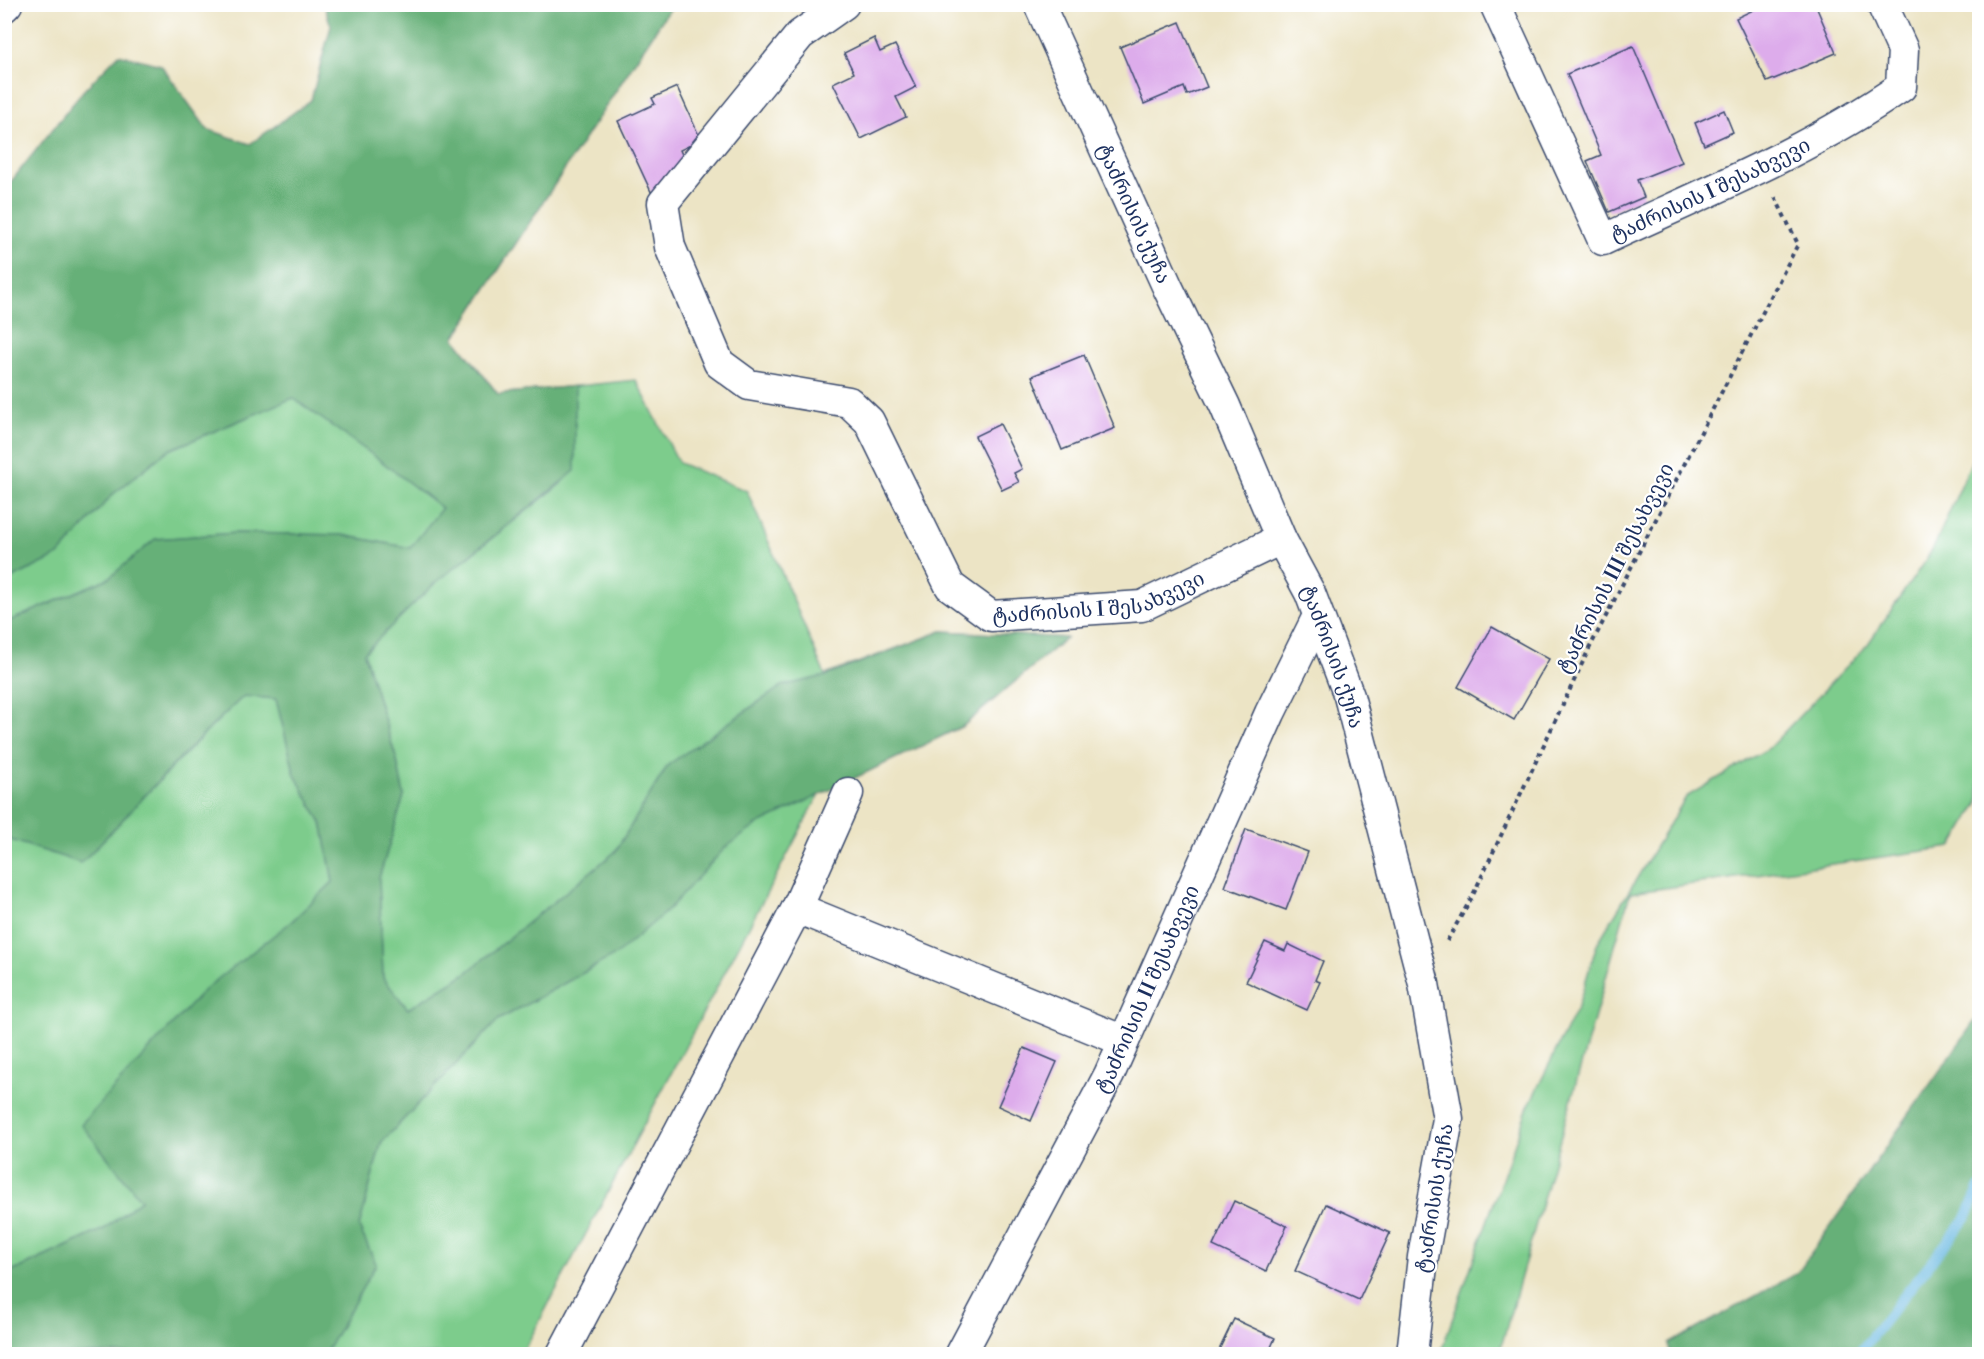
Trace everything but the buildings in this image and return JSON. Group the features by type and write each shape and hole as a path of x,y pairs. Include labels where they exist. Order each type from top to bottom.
{"street":[{"name":"ტაძრისის I შესახვევი","path":"844,4 800,35 663,203 670,247 719,363 750,385 849,402 869,421 950,586 991,616 1142,606 1281,539"},
{"name":"ტაძრისის ქუჩა","path":"1039,4 1168,288 1225,406 1281,539 1310,594 1349,696 1424,984 1448,1119 1423,1257 1412,1354"},
{"name":"ტაძრისის I შესახვევი","path":"1495,4 1603,240 1761,167 1859,116 1901,87 1903,50 1882,4"},
{"name":"ტაძრისის II შესახვევი","path":"961,1354 1109,1075 1270,713 1318,616"},
{"path":"562,1354 797,908 848,793"},
{"path":"797,908 1124,1041"}],"path":[{"name":"ტაძრისის III შესახვევი","path":"1424,984 1472,897 1589,649 1798,244 1761,167"}],"green space":[{"path":"324,5 672,5 454,338 498,394 575,386 575,471 434,584 364,653 397,761 404,796 379,878 383,978 408,1009 465,974 615,852 668,765 782,686 825,676 942,631 1066,638 963,726 757,825 725,848 668,910 617,954 498,1020 381,1143 359,1227 376,1264 325,1354 5,1354 5,1275 104,1229 141,1200 81,1124 205,989 291,922 333,882 323,826 295,775 276,699 244,696 181,757 81,863 5,838 5,623 109,578 155,539 237,533 342,535 410,548 442,508 293,398 167,451 112,495 59,555 5,582 5,189 83,91 119,54 161,65 207,129 250,144 311,100 331,26"},
{"path":"672,5 454,338 498,394 636,380 679,463 747,491 825,675 942,631 1066,638 963,726 819,795 522,1354 325,1354 376,1264 359,1227 381,1143 498,1020 596,966 764,698 668,765 615,852 465,974 408,1009 383,978 379,878 404,795 397,761 364,653 434,584 562,483 433,345"},
{"path":"293,398 442,508 411,548 342,535 237,533 156,539 109,578 5,623 5,582 59,555 112,495 167,451"},
{"path":"1979,445 1979,802 1952,847 1630,893 1499,1354 1440,1354 1527,1109 1578,1006 1597,944 1686,797 1769,748 1868,644 1933,549"},
{"path":"244,696 276,699 295,775 323,826 333,882 291,922 141,1200 104,1229 5,1275 5,838 81,863"},
{"path":"1979,1015 1979,1354 1670,1354 1669,1344 1797,1273"}],"waterway":[{"path":"1858,1354 1966,1218 1980,1187"}]}
